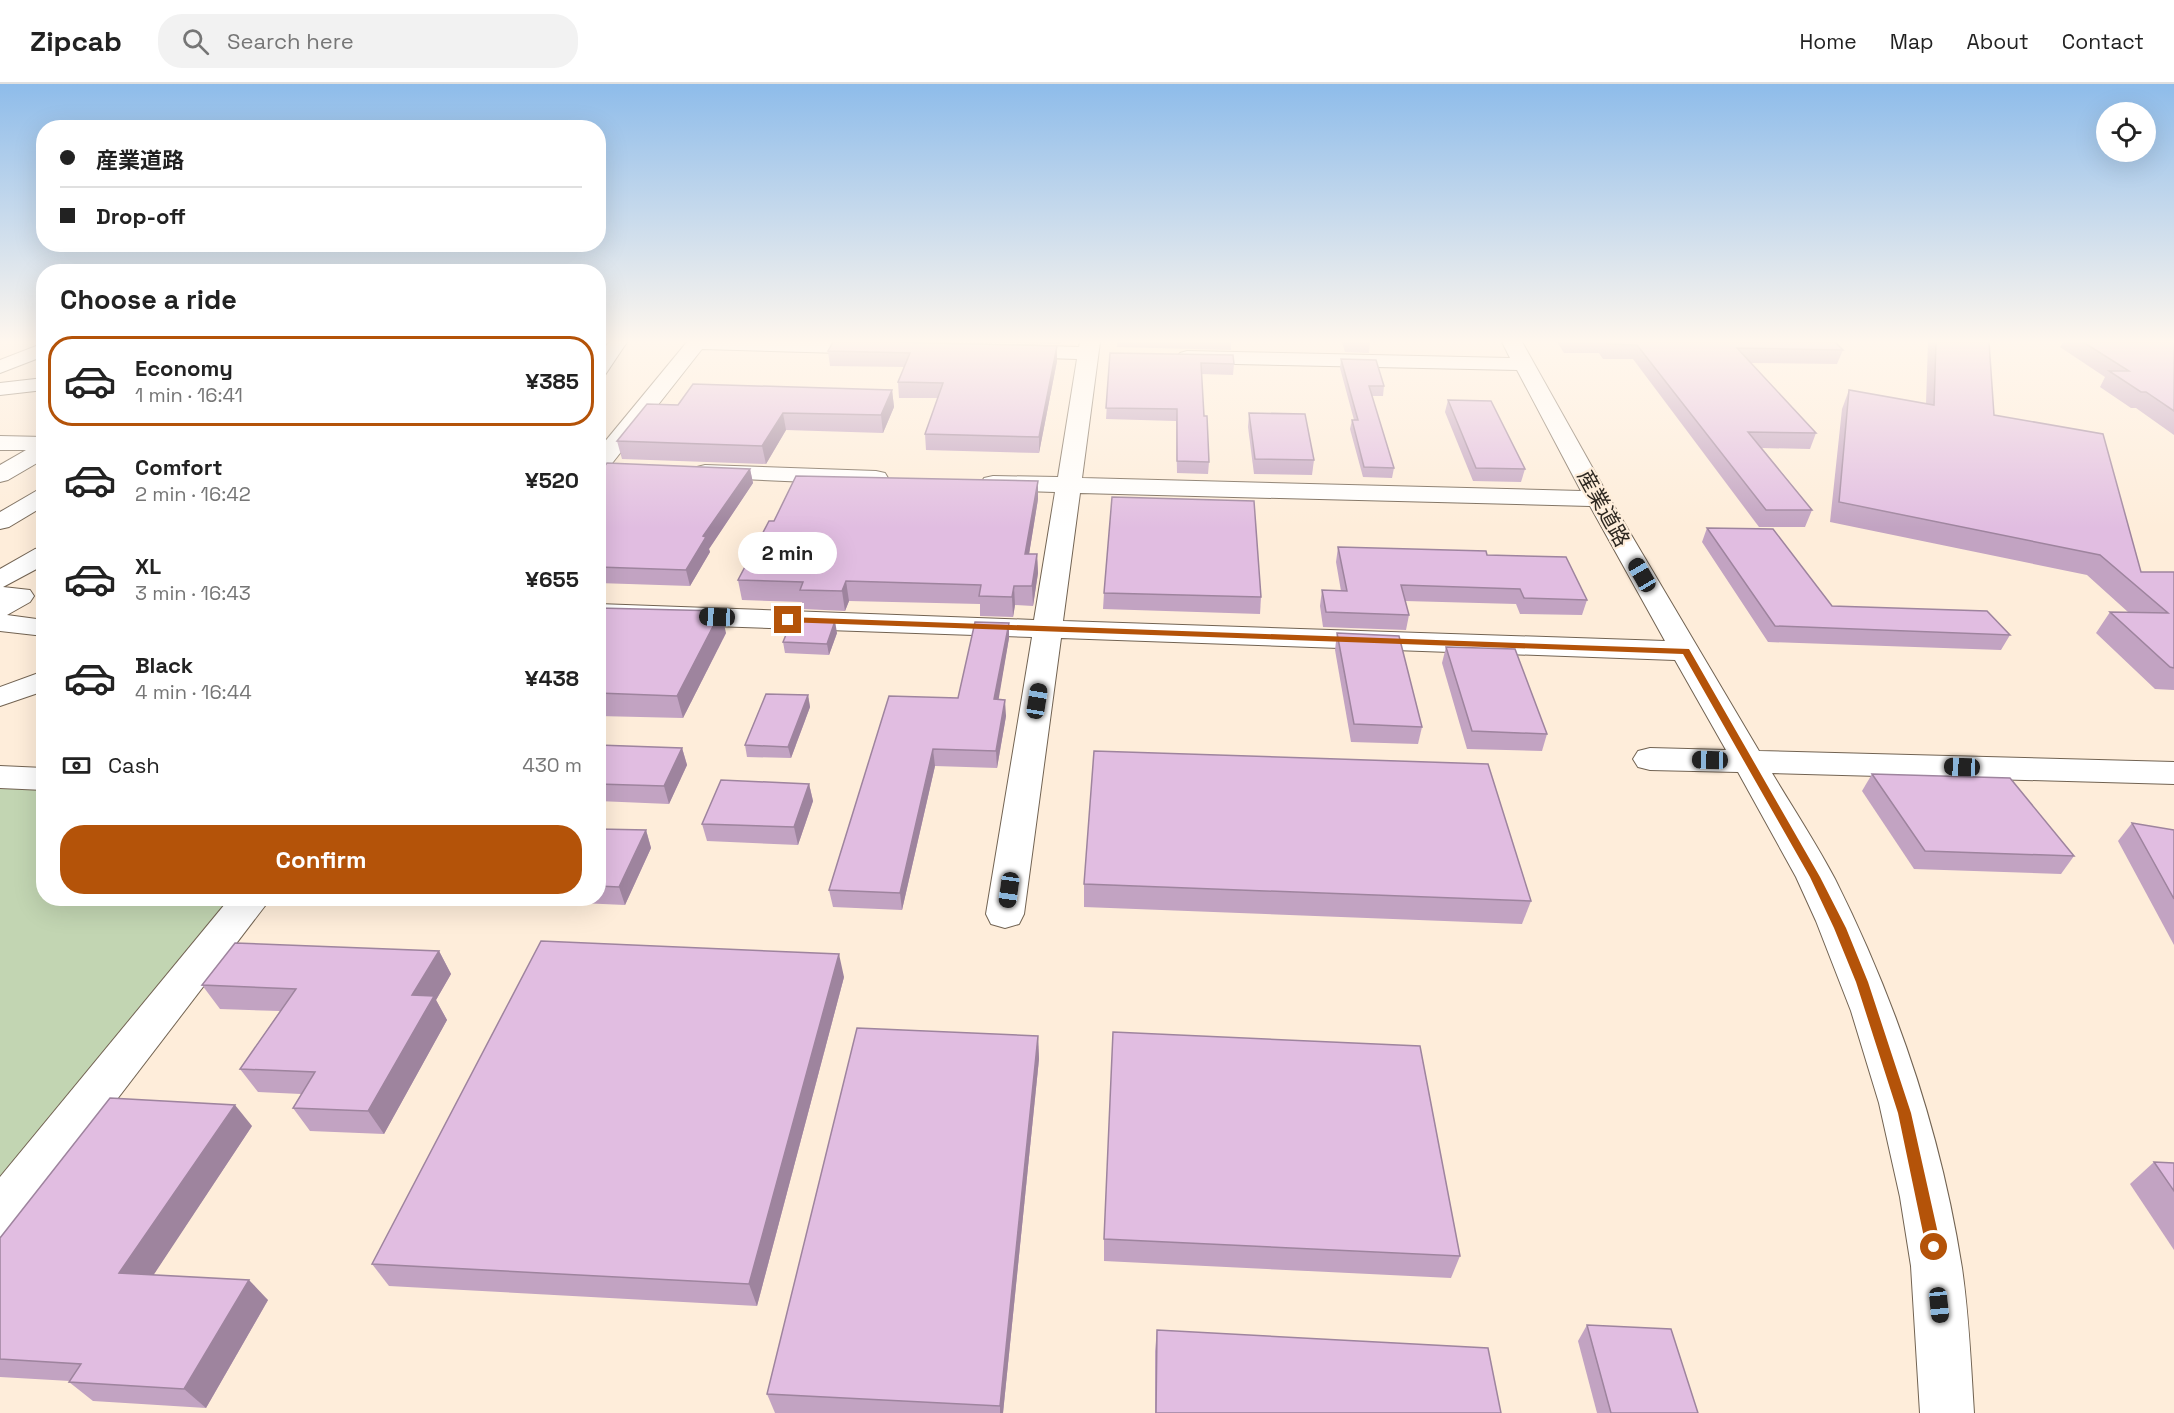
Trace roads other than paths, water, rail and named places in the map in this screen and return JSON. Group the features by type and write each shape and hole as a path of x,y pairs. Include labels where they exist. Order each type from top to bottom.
{"street":[{"path":"606,468 652,404"},
{"path":"1005,914 1081,404"},
{"name":"産業道路","path":"1546,404 1815,877 1840,928 1862,982 1905,1113 1934,1247 1947,1413"},
{"path":"0,443 36,444"},
{"path":"0,475 36,454"},
{"path":"681,471 893,479"},
{"path":"976,482 1598,499"},
{"path":"0,522 36,501"},
{"path":"0,580 36,559"},
{"path":"0,595 21,596 0,609"},
{"path":"606,613 1686,651"},
{"path":"0,623 36,627"},
{"path":"0,697 36,683"},
{"path":"1650,759 2174,774"},
{"path":"0,777 36,779"},
{"path":"0,1214 246,906"}]}
